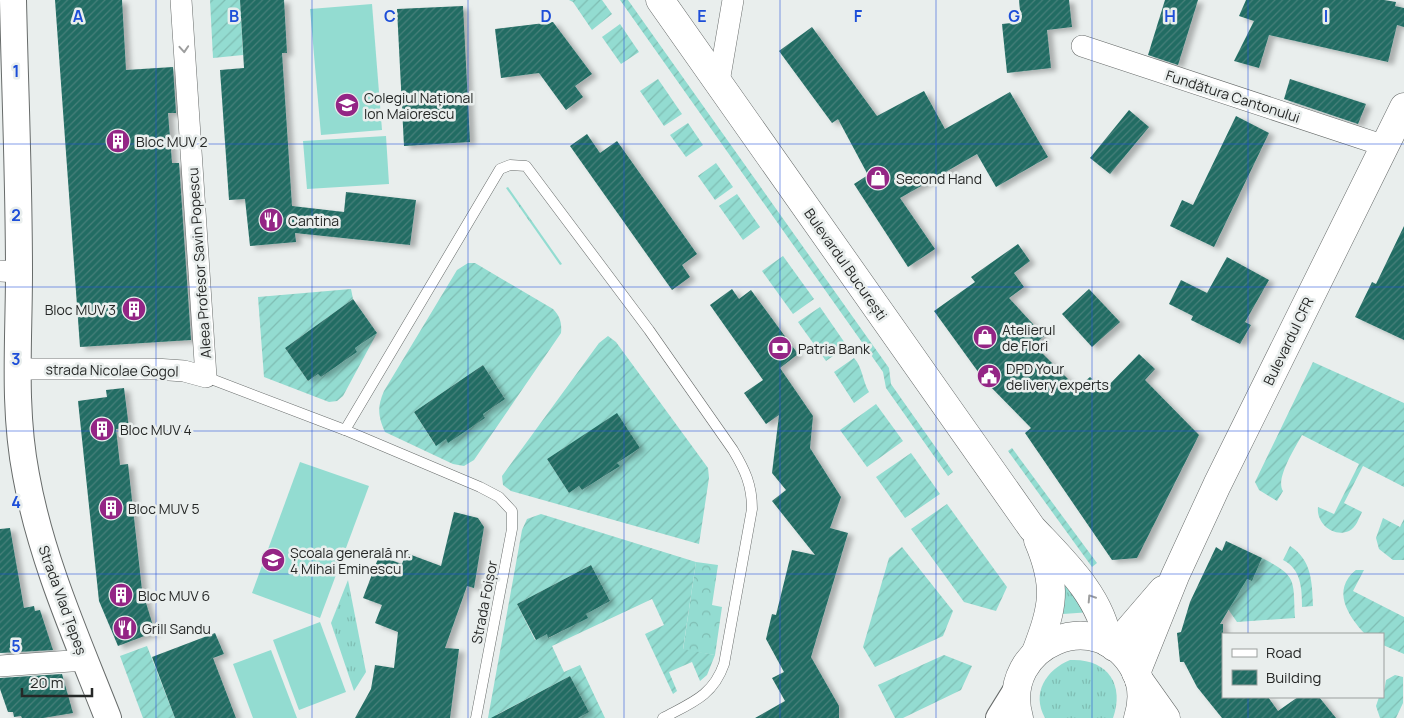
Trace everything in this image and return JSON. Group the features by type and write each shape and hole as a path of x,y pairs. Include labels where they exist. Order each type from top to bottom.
{"main road":[{"name":"Bulevardul București","path":"660,0 1032,528 1078,579 1093,600 1104,620 1112,645"},
{"name":"Bulevardul CFR","path":"1138,677 1175,576 1217,485 1404,107"},
{"name":"Bulevardul București","path":"1017,689 1024,669 1036,652 1050,616 1052,591 1047,565 1032,528"},
{"name":"Bulevardul CFR","path":"1112,645 1175,576"},
{"path":"1036,652 1054,641 1074,636 1088,636 1112,645 1125,656 1166,718"},
{"path":"1138,677 1142,701 1138,718"},
{"path":"1017,689 1019,718"}],"street":[{"name":"Strada Vlad Țepeș","path":"13,0 9,272 17,369 18,429 27,483 41,538 108,718"},
{"name":"Aleea Profesor Savin Popescu","path":"181,0 206,377"},
{"path":"719,82 733,0"},
{"name":"Fundătura Cantonului","path":"1082,46 1385,146"},
{"name":"strada Nicolae Gogol","path":"17,369 155,369 184,371 206,377"},
{"path":"0,666 85,660"},
{"path":"999,718 1017,689"}],"lane":[{"path":"206,377 346,430 500,169 510,165 526,166 649,330 734,450 746,471 752,489 752,509 724,664 719,677 713,688 704,696 663,718"},
{"name":"Strada Foișor","path":"346,430 499,496 512,511 512,529 476,718"}],"green space":[{"path":"210,0 240,0 243,55 213,58"},
{"path":"569,0 602,0 612,14 592,30 573,2"},
{"path":"620,0 628,0 889,368 891,384 953,472 948,476 886,388 883,372"},
{"path":"372,4 382,130 321,135 310,9"},
{"path":"620,24 639,52 621,64 602,37"},
{"path":"658,79 682,114 664,126 640,91"},
{"path":"688,123 703,145 686,157 670,135"},
{"path":"386,136 389,184 307,189 303,141"},
{"path":"716,163 733,187 715,200 698,176"},
{"path":"508,187 562,264 560,265 506,188"},
{"path":"737,194 760,227 743,240 719,206"},
{"path":"783,256 814,299 793,314 762,271"},
{"path":"468,263 475,263 553,309 559,317 561,326 561,333 474,460 464,466 453,464 385,432 379,412 384,391 457,270","holes":["483,365 505,399 483,414 485,418 448,442 446,439 435,445 414,412"]},
{"path":"351,289 353,299 285,348 308,381 318,374 321,377 357,352 355,348 377,333 343,396 337,401 329,402 264,377 258,297"},
{"path":"820,307 847,346 826,361 798,322"},
{"path":"608,336 616,342 708,468 709,478 699,544 511,491 503,485 502,476 599,343","holes":["617,414 640,448 617,463 619,466 614,470 582,490 579,486 569,493 547,459"]},
{"path":"854,358 869,392 854,403 834,372"},
{"path":"1313,362 1404,403 1404,487 1363,466 1344,503 1362,512 1354,528 1343,533 1327,528 1320,518 1318,507 1334,514 1359,464 1302,435 1284,471 1281,486 1283,491 1277,501 1259,490 1255,482"},
{"path":"876,404 903,441 867,467 840,430"},
{"path":"1012,448 1097,563 1092,567 1008,451"},
{"path":"911,453 940,494 905,518 876,477"},
{"path":"300,462 369,486 320,618 252,593"},
{"path":"947,504 1007,587 996,611 964,602 911,529"},
{"path":"541,514 696,562 683,649 715,655 707,675 700,681 692,662 669,672 677,691 673,694 645,634 664,625 652,599 552,646 564,672 580,665 605,718 578,718 589,712 570,676 496,715 497,718 488,718 522,530 527,519","holes":["591,565 610,601 586,614 587,618 549,638 547,634 535,640 517,604"]},
{"path":"1383,518 1400,527 1404,519 1404,560 1393,560 1379,549 1376,538"},
{"path":"1290,546 1303,558 1307,565 1311,580 1313,606 1302,607 1301,586 1297,574 1294,568 1283,560"},
{"path":"902,547 953,611 943,636 875,667 863,647 889,558"},
{"path":"1262,558 1282,570 1291,580 1295,618 1237,622 1228,609 1247,579 1252,581"},
{"path":"696,562 718,565 712,605 722,607 715,655 683,650"},
{"path":"1057,562 1091,612 1063,614 1064,599"},
{"path":"1356,570 1364,570 1353,591 1404,617 1404,654 1384,645 1384,633 1364,633 1353,619 1348,611 1343,594 1344,586"},
{"path":"348,580 366,672 354,691 331,623"},
{"path":"320,622 346,692 299,710 273,640"},
{"path":"147,646 175,718 143,718 120,656"},
{"path":"271,650 297,718 253,718 233,664"},
{"path":"944,655 972,666 961,690 903,718 895,718 878,685"},
{"path":"1070,660 1094,663 1110,676 1117,694 1113,718 1045,718 1040,700 1040,691 1043,683 1061,664"},
{"path":"1395,675 1403,677 1403,703 1396,718 1380,718 1376,706 1379,698 1384,698 1386,680"}],"building":[{"path":"55,0 122,0 126,70 173,67 176,113 168,113 172,163 179,163 191,340 80,347"},
{"path":"240,0 284,0 287,53 282,53 292,206 344,212 346,192 416,200 410,245 295,233 296,242 250,246 245,199 229,200 220,70 244,68"},
{"path":"1019,0 1069,0 1072,27 1047,30 1051,68 1007,73 1002,24 1021,22"},
{"path":"1165,0 1198,0 1178,65 1148,55"},
{"path":"1246,0 1384,0 1396,2 1395,6 1404,8 1404,27 1397,25 1388,62 1269,35 1259,68 1234,61 1254,21 1239,16"},
{"path":"463,6 470,142 404,146 397,9"},
{"path":"553,22 592,74 575,86 583,97 566,110 539,73 501,78 495,29"},
{"path":"812,27 877,116 924,91 945,129 1010,92 1048,157 996,187 977,154 900,198 935,249 908,267 854,184 868,175 838,119 832,123 779,51"},
{"path":"1290,79 1366,104 1358,124 1284,99"},
{"path":"1129,110 1149,127 1110,174 1090,158"},
{"path":"1236,116 1269,133 1214,247 1170,226 1182,200 1193,205"},
{"path":"587,134 600,153 617,141 697,254 682,265 690,277 672,290 570,146"},
{"path":"1404,226 1404,340 1355,317 1372,282 1376,284"},
{"path":"1018,244 1030,261 1014,273 1024,287 1009,298 1044,336 1034,345 1077,388 1090,377 1104,390 1139,354 1155,369 1145,380 1199,435 1137,558 1112,560 1025,433 1031,428 984,380 934,311 975,282 971,277"},
{"path":"1227,257 1269,280 1245,322 1251,325 1240,344 1191,320 1193,316 1169,304 1181,280 1207,293"},
{"path":"732,289 739,299 751,290 798,354 780,368 813,416 810,448 841,497 830,528 848,533 811,657 839,706 839,718 755,718 785,701 772,678 784,672 766,639 772,614 776,615 792,550 815,555 772,501 786,490 772,473 779,415 766,424 744,393 763,380 710,305"},
{"path":"1089,289 1120,322 1092,347 1062,314"},
{"path":"353,299 377,333 355,348 357,352 321,377 318,374 308,381 285,348"},
{"path":"483,365 505,399 483,414 485,418 448,443 446,439 436,446 414,412"},
{"path":"124,388 129,428 116,429 120,465 128,464 142,590 155,632 118,646 99,601 78,401 107,397 106,390"},
{"path":"617,413 640,448 617,463 620,466 582,490 579,486 569,493 547,459"},
{"path":"454,512 478,518 484,527 474,588 467,586 445,648 459,649 450,718 355,718 371,689 375,665 394,668 398,632 375,623 382,605 363,598 379,556 402,564 406,553 441,566"},
{"path":"10,528 24,608 34,606 35,611 40,610 53,650 0,653 0,529"},
{"path":"1226,541 1262,558 1252,581 1247,579 1220,624 1223,624 1222,698 1269,698 1278,711 1297,698 1320,698 1336,718 1222,718 1197,687 1184,662 1180,662 1177,633 1181,632 1190,602 1216,547 1222,551"},
{"path":"591,565 610,601 586,614 588,618 548,638 547,634 536,640 517,604"},
{"path":"215,633 224,654 213,658 236,718 175,718 152,657"},
{"path":"62,674 73,713 43,718 22,718 21,716 14,717 13,712 8,712 0,689 0,678"},
{"path":"570,676 589,712 578,718 491,718"}],"place":[{"name":"Colegiul Național Ion Maiorescu","path":"347,105"},
{"name":"Bloc MUV 2","path":"118,141"},
{"name":"Second Hand","path":"878,178"},
{"name":"Cantina","path":"271,220"},
{"name":"Bloc MUV 3","path":"134,309"},
{"name":"Atelierul de Flori","path":"985,337"},
{"name":"Patria Bank","path":"780,348"},
{"name":"DPD Your delivery experts","path":"989,376"},
{"name":"Bloc MUV 4","path":"102,429"},
{"name":"Bloc MUV 5","path":"111,508"},
{"name":"Școala generală nr. 4 Mihai Eminescu","path":"273,560"},
{"name":"Bloc MUV 6","path":"121,595"},
{"name":"Grill Sandu","path":"125,628"}]}
